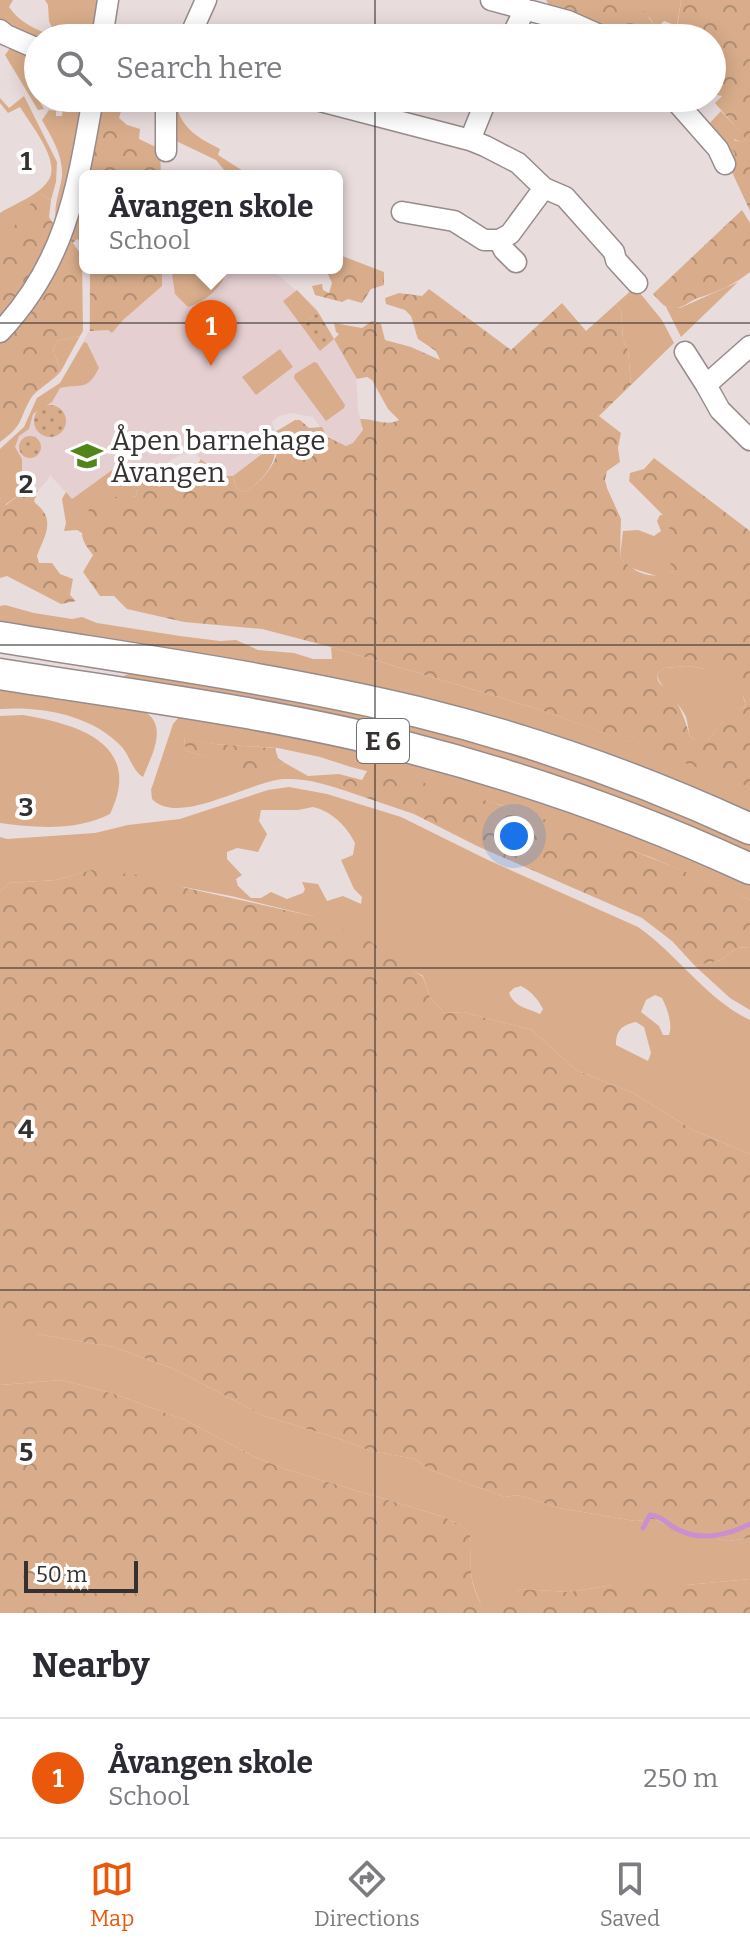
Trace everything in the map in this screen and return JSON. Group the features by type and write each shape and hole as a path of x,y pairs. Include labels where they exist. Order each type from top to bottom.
{"highway":[{"name":"E 6","path":"0,637 251,677 421,713 530,744 624,776 750,829"},
{"name":"E 6","path":"0,674 260,716 393,744 498,772 595,805 750,869"}],"street":[{"path":"104,24 108,0"},
{"path":"195,24 206,0"},
{"path":"491,0 575,24"},
{"path":"518,24 525,9"},
{"path":"2,36 24,44"},
{"path":"79,170 90,112"},
{"path":"166,112 166,151"},
{"path":"363,112 470,140 518,163 530,171 544,188 565,197 637,283"},
{"path":"470,140 481,112"},
{"path":"685,112 718,149 725,164"},
{"path":"0,332 28,299 50,263 62,236 79,172"},
{"path":"402,212 454,221 484,240 499,240 510,234 544,188"},
{"path":"499,240 516,262"},
{"path":"706,385 750,346"},
{"path":"685,352 720,410 750,440"}],"shaded area":[{"path":"90,274 277,274 315,307 356,374 358,410 363,430 353,444 346,446 327,437 313,417 291,413 279,416 272,422 275,432 271,447 233,476 219,476 194,452 179,455 140,481 127,468 119,465 72,499 50,475 38,490 27,489 0,498 0,449 24,427 37,398 60,383 89,331"}],"green space":[{"path":"0,0 13,0 9,7 27,24 24,24 24,33 0,19"},
{"path":"45,0 101,0 94,24 50,24"},
{"path":"546,0 631,0 631,4 645,12 653,24 591,24 552,10"},
{"path":"631,0 681,0 677,24 664,21 653,24 631,4"},
{"path":"681,0 750,0 750,211 731,170 735,153 728,143 730,139 740,142 747,140 723,112 726,112 726,24 678,24"},
{"path":"10,48 24,51 24,87 5,55"},
{"path":"24,96 24,112 32,112 57,162 51,200 42,195 9,233 0,230 0,213 39,191 48,181 51,163 43,143 20,107 8,113 0,98 9,108"},
{"path":"48,112 62,116 62,112 82,112 83,124 56,222 62,168 56,147 42,120"},
{"path":"100,112 121,112 119,118 127,125 140,129 139,139 160,149 161,170 89,170"},
{"path":"175,112 178,112 190,130 220,149 218,155 242,170 224,170 216,160 174,140"},
{"path":"722,112 748,140 740,142 734,139 735,157 732,164 707,126"},
{"path":"42,195 51,200 49,217 58,231 0,322 0,230 9,232 32,202"},
{"path":"79,208 79,240 73,243 79,252 79,274 82,274 83,331 80,336 57,341 53,350 61,371 34,395 17,426 0,442 0,342 43,289 71,234"},
{"path":"742,210 750,223 750,272 725,288 680,307 663,305 653,294"},
{"path":"343,256 384,272 384,285 371,289 362,303 315,295 312,286 322,284 323,290 329,293 332,283 328,274 343,274"},
{"path":"90,274 162,274 162,286 112,333 108,330 90,331"},
{"path":"172,274 225,274 212,293 188,307 175,294"},
{"path":"738,282 681,337 666,307 680,308"},
{"path":"635,287 662,320 674,343 631,385 621,311 616,304"},
{"path":"429,289 511,350 562,303 586,331 616,304 621,311 631,385 599,416 621,433 618,448 620,462 607,471 605,480 621,519 620,557 645,574 659,575 673,571 667,554 670,522 629,481 630,473 644,469 654,458 750,531 750,787 538,709 331,647 262,629 184,622 127,609 114,596 100,596 83,572 93,555 82,536 88,511 105,498 136,496 140,481 148,476 159,487 167,483 176,471 191,474 201,459 219,476 233,476 238,489 246,492 261,479 276,457 275,432 295,420 300,420 309,428 322,427 327,437 346,446 353,443 363,430 360,419 389,423 399,420 388,409 372,380 367,377 357,379 334,339 339,334 334,323 362,328 372,321 381,324 385,340 440,360 436,351 418,339 411,316 405,310 386,304 385,298 399,293 422,296","holes":["664,668 698,668 717,673 733,682 739,688 746,707 729,715 708,740 695,740 690,736 679,706 657,677"]},
{"path":"297,290 318,312 301,325 283,301"},
{"path":"318,312 334,339 320,351 301,325"},
{"path":"80,336 61,371 53,350 57,341"},
{"path":"84,342 99,368 87,384 60,388 52,402 33,414 29,429 19,436 15,447 22,459 22,478 27,489 5,505 0,498 0,449 24,427 37,398 60,383"},
{"path":"280,349 293,367 256,395 242,377"},
{"path":"314,362 345,405 326,421 294,378 295,374"},
{"path":"50,405 61,410 66,421 61,432 50,437 39,432 34,421 39,410"},
{"path":"26,436 34,436 41,447 34,458 26,458 19,451 19,443"},
{"path":"274,440 275,455 269,469 246,492 240,490 233,476 271,447"},
{"path":"119,465 127,468 140,481 136,496 126,499 116,497 86,515 82,533 77,530 64,531 66,523 62,499 66,492 72,499"},
{"path":"27,489 38,490 34,501 47,522 46,534 37,556 39,563 52,563 60,574 73,579 70,595 76,601 61,604 7,576 0,578 0,498 6,505"},
{"path":"660,515 670,522 673,571 660,577 628,567 620,557 623,531 638,530 654,536 661,531 657,521"},
{"path":"0,606 34,613 72,619 82,617 97,623 180,636 236,640 258,650 294,653 313,659 332,659 331,647 538,709 744,784 750,787 750,813 712,796 0,623"},
{"path":"688,666 716,671 740,685 746,707 730,715 708,740 695,740 690,736 686,717 658,679 657,674 664,668"},
{"path":"132,672 341,704 547,760 750,839 750,857 136,684 124,676"},
{"path":"0,688 143,711 151,717 157,732 154,750 143,777 122,747 96,727 49,711 0,709"},
{"path":"23,715 65,724 84,732 112,754 118,770 118,790 110,814 70,826 0,823 0,716"},
{"path":"179,717 382,756 525,796 639,837 750,885 750,900 650,857 501,805 278,748 213,744 184,738 186,751 236,765 263,768 285,763 308,776 339,774 339,782 346,791 316,782 284,779 197,806 164,806 152,799 151,790 173,724"},
{"path":"184,737 213,744 275,748 278,758 285,763 261,770 236,766 186,751"},
{"path":"367,771 424,783 549,821 651,858 750,900 750,947 737,948 721,960 695,966 672,941 642,918 477,846 414,814 346,791 339,782 339,774 362,780"},
{"path":"289,787 327,794 401,817 638,927 720,1001 750,1020 750,1154 693,1130 633,1093 576,1070 532,1030 463,1012 444,1013 430,997 423,976 312,916 231,896 93,870 56,880 9,883 0,892 0,837 95,833 128,825 180,819 268,790","holes":["313,807 326,812 338,820 352,837 355,843 353,855 341,860 354,889 362,897 361,904 343,896 327,901 318,884 302,882 303,893 287,899 271,892 261,898 251,898 238,886 236,879 242,875 227,859 227,852 237,848 258,852 267,834 259,821 261,810","521,986 534,996 543,1009 540,1014 515,1002 509,993","655,995 662,998 670,1021 669,1035 663,1035 659,1026 641,1012 646,1000","636,1022 644,1027 651,1053 648,1061 616,1045 617,1036 624,1027"]},
{"path":"92,870 147,876 186,888 312,916 368,940 423,977 430,997 444,1013 463,1012 532,1030 576,1070 633,1093 693,1130 750,1154 750,1538 728,1541 683,1532 653,1519 635,1521 559,1508 518,1495 505,1497 430,1470 415,1459 371,1451 264,1416 176,1370 114,1347 36,1334 0,1334 0,892 9,883 56,880"},
{"path":"750,947 750,1010 730,998 695,966 721,960 737,948"},
{"path":"0,1334 36,1334 114,1347 176,1370 264,1416 371,1451 415,1459 430,1470 505,1497 518,1495 559,1508 635,1521 653,1519 683,1532 728,1541 750,1538 750,1579 686,1585 613,1585 569,1592 521,1589 482,1608 471,1575 470,1536 462,1527 441,1516 288,1470 257,1458 185,1420 114,1394 62,1380 0,1385"},
{"path":"62,1380 114,1394 185,1420 257,1458 288,1470 441,1516 462,1526 470,1536 472,1580 482,1607 521,1589 569,1592 613,1585 686,1585 750,1579 750,1613 0,1613 0,1385"}],"waterway":[{"path":"643,1528 650,1515 686,1533 704,1536 723,1534 750,1524"}],"place":[{"name":"Åvangen skole","path":"211,366"},
{"name":"Åpen barnehage Åvangen","path":"87,456"}]}
